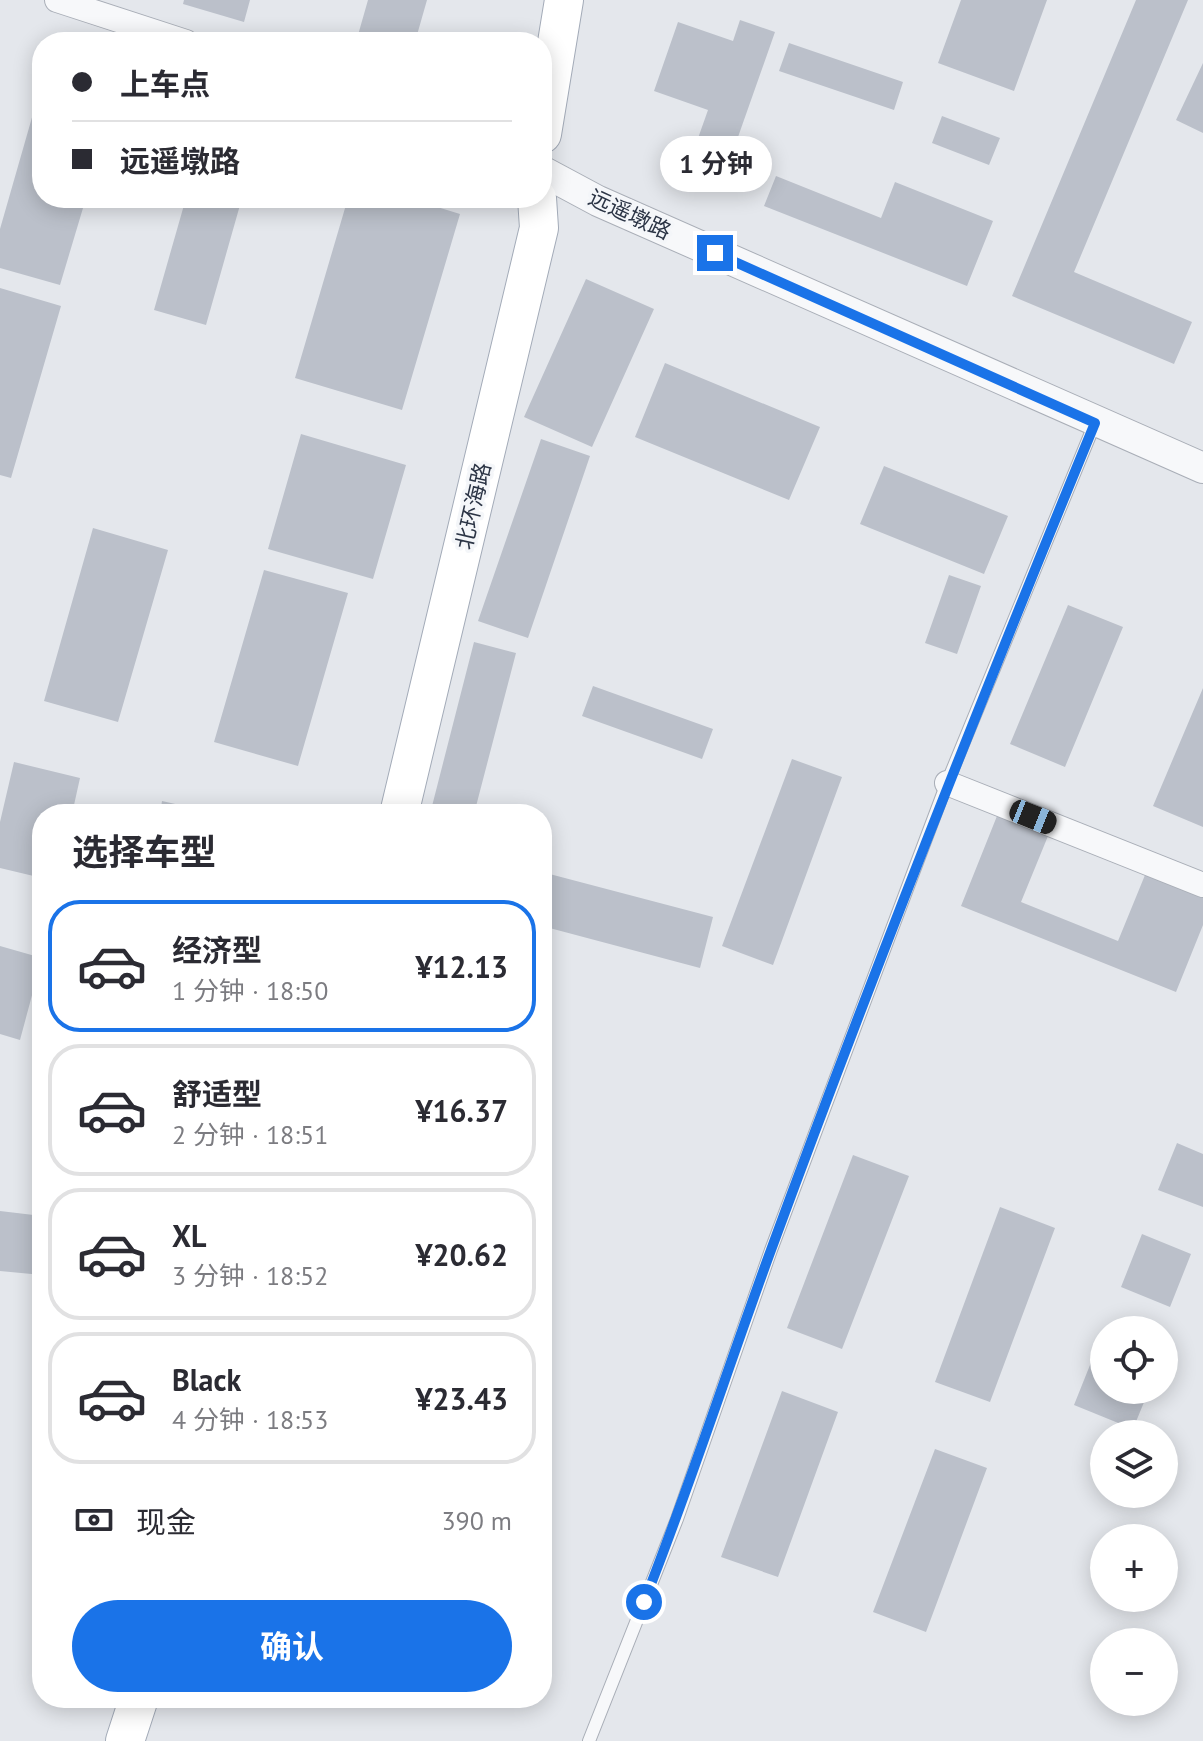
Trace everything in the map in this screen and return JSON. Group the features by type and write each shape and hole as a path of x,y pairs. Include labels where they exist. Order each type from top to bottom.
{"main road":[{"path":"552,73 564,0"},
{"name":"北环海路","path":"401,804 539,228 538,208"},
{"path":"125,1741 136,1708"}],"street":[{"path":"57,0 155,32"},
{"name":"远遥墩路","path":"552,176 598,201 1095,423 1203,468"},
{"path":"947,783 1203,885"}],"lane":[{"path":"589,1741 677,1519 771,1250 947,783 1095,423"}],"building":[{"path":"184,0 250,0 244,22 183,4"},
{"path":"368,0 427,0 418,32 359,32"},
{"path":"961,0 1047,0 1014,91 938,63"},
{"path":"1136,0 1188,0 1074,272 1192,322 1174,364 1012,296"},
{"path":"740,20 775,32 726,171 691,158 708,110 654,91 678,22 733,41"},
{"path":"789,43 903,82 894,110 779,71"},
{"path":"1203,63 1203,133 1176,120"},
{"path":"942,116 1000,138 989,165 932,143"},
{"path":"32,117 32,208 83,208 60,285 0,268 0,229"},
{"path":"776,176 881,218 895,182 993,221 967,286 764,206"},
{"path":"183,208 239,208 206,325 154,310"},
{"path":"345,208 440,208 460,214 402,410 295,378"},
{"path":"586,279 654,309 592,447 524,417"},
{"path":"0,288 61,306 11,478 0,475"},
{"path":"665,363 820,427 789,500 635,437"},
{"path":"301,434 406,465 373,579 268,549"},
{"path":"541,439 590,456 528,638 478,621"},
{"path":"884,466 1008,516 984,574 860,524"},
{"path":"93,528 168,550 118,722 44,701"},
{"path":"264,570 348,593 298,766 214,742"},
{"path":"949,575 981,586 957,654 925,643"},
{"path":"1068,605 1123,627 1065,767 1010,744"},
{"path":"474,642 516,653 477,804 433,804"},
{"path":"593,686 713,729 702,759 582,716"},
{"path":"1203,688 1203,827 1153,806"},
{"path":"792,759 842,777 773,965 722,946"},
{"path":"14,762 80,778 74,804 32,804 32,876 0,868 0,822"},
{"path":"997,816 1048,836 1021,902 1118,941 1145,875 1203,898 1203,925 1176,992 961,906"},
{"path":"552,875 713,917 700,968 552,929"},
{"path":"0,946 32,955 32,995 20,1040 0,1034"},
{"path":"1177,1143 1203,1154 1203,1207 1158,1190"},
{"path":"853,1155 909,1176 842,1349 787,1328"},
{"path":"1000,1207 1055,1228 990,1402 935,1382"},
{"path":"0,1211 32,1215 32,1274 0,1271"},
{"path":"1142,1234 1191,1254 1170,1307 1121,1287"},
{"path":"1090,1365 1090,1404 1143,1404 1137,1420 1111,1420 1074,1405"},
{"path":"782,1391 838,1412 778,1577 721,1557"},
{"path":"935,1449 987,1468 926,1632 873,1612"}],"route":[{"path":"644,1602 677,1519 771,1250 936,812 1095,423 715,253"}]}
